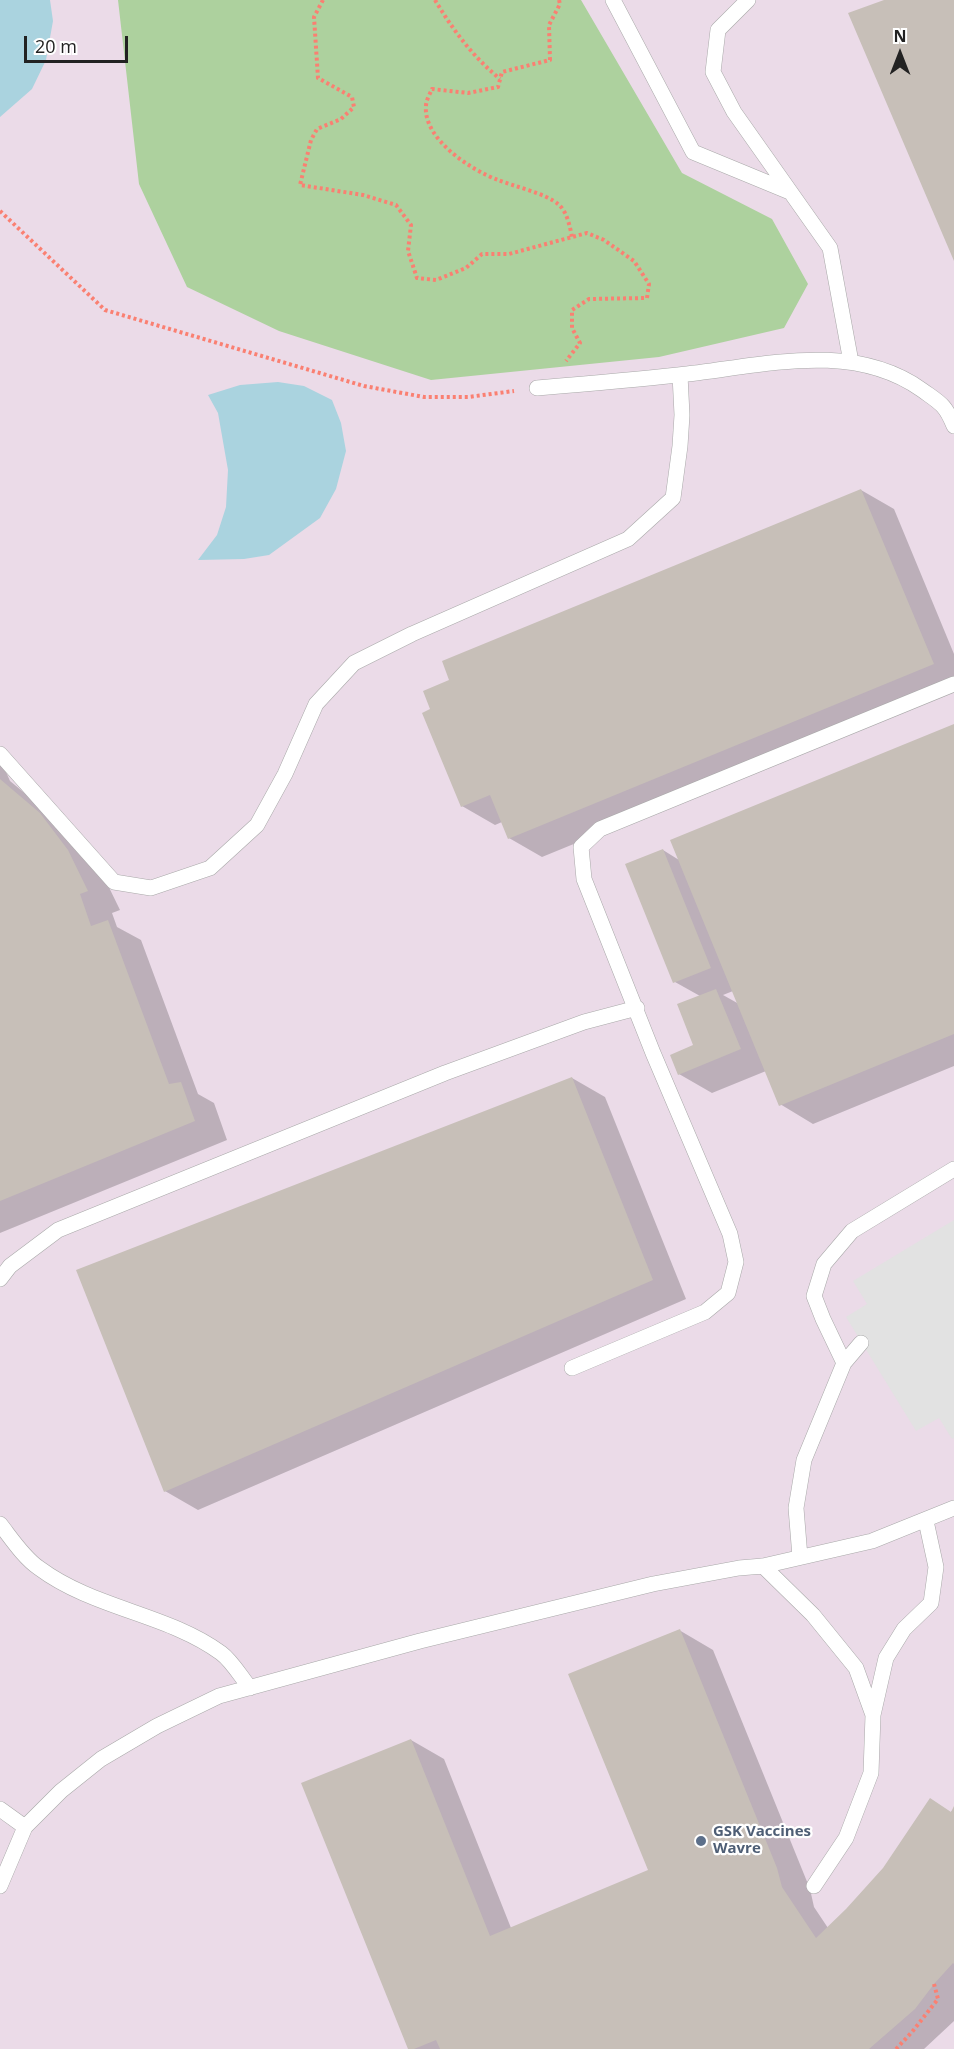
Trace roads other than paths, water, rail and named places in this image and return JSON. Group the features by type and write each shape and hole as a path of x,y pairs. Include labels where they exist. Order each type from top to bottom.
{"lane":[{"path":"613,0 693,152 790,192"},
{"path":"748,0 718,30 713,72 734,112 830,248 851,362"},
{"path":"537,388 680,375 784,361 851,362 884,369 909,381 946,407 954,426"},
{"path":"0,754 114,882 151,888 210,868 257,825 285,774 316,704 354,663 412,634 628,539 673,498 681,435 680,375"},
{"path":"572,1368 705,1312 728,1293 736,1262 730,1234 653,1053 584,879 582,847 600,829 954,684"},
{"path":"0,1279 10,1266 58,1230 445,1073 584,1022 637,1008"},
{"path":"844,1363 814,1296 824,1264 852,1231 954,1169"},
{"path":"800,1557 796,1508 804,1460 844,1363 861,1343"},
{"path":"0,1886 25,1827 61,1791 101,1759 157,1726 219,1696 420,1641 653,1584 739,1568 763,1566 872,1541 954,1508"},
{"path":"814,1886 846,1838 871,1773 873,1715 886,1658 904,1629 931,1603 936,1567 926,1521"},
{"path":"0,1524 37,1567 73,1589 93,1598 186,1632 222,1654 250,1688"},
{"path":"763,1566 813,1615 856,1668 873,1715"},
{"path":"0,1809 25,1827"}],"water":[{"path":"0,0 50,0 53,21 46,60 32,89 0,117"},
{"path":"278,382 304,386 332,400 341,423 346,451 336,489 320,518 269,555 244,559 198,560 217,535 226,507 228,470 218,413 208,395 240,385"}],"place":[{"name":"GSK Vaccines Wavre","path":"701,1841"}]}
